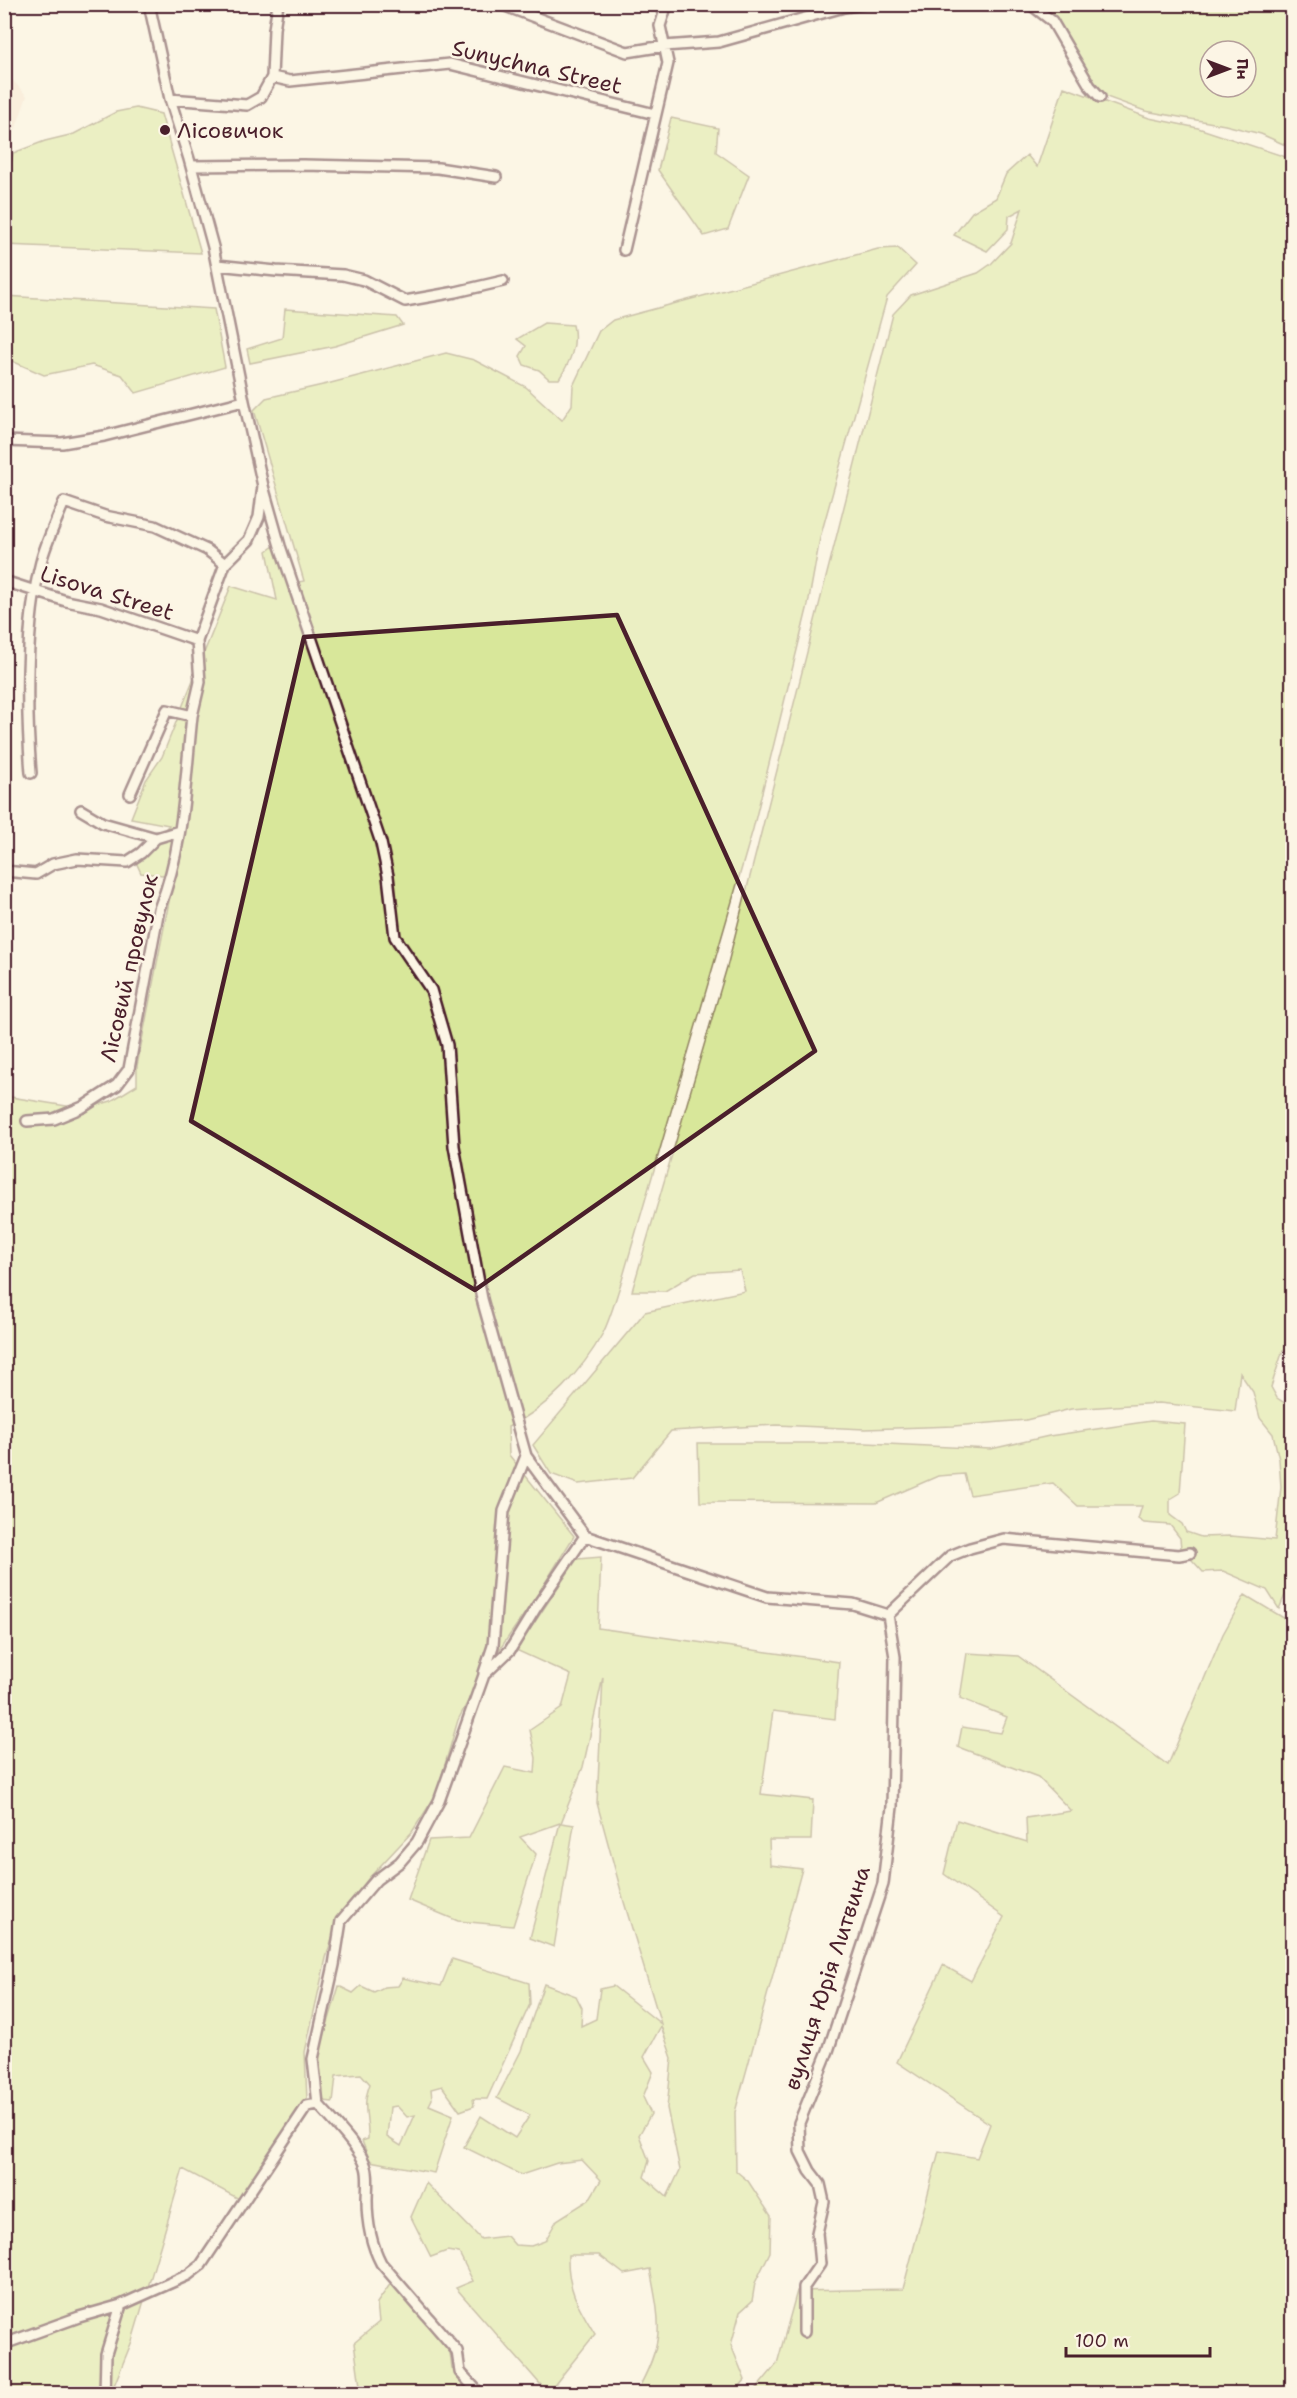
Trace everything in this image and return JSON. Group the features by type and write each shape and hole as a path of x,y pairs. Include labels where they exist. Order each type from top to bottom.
{"street":[{"path":"149,4 170,99 191,166 217,264 263,486 284,557 381,843 395,938 431,990 447,1045 454,1146 482,1299 526,1456 585,1536 767,1597 854,1604 888,1615 950,1556 1004,1539 1179,1556 1190,1553"},
{"path":"170,99 248,105 261,97 272,77 274,29 278,4"},
{"path":"500,4 627,52 664,46 719,42 843,7 863,4"},
{"path":"624,250 668,63 660,26 667,4"},
{"path":"1029,4 1052,21 1090,86 1100,97"},
{"name":"Sunychna Street","path":"272,77 290,81 450,64 655,114"},
{"path":"191,166 303,165 438,168 496,177"},
{"path":"217,264 276,271 343,275 364,280 405,301 503,281"},
{"path":"4,441 62,443 104,436 244,401"},
{"path":"130,794 167,710 192,716 200,682 197,642 225,564 249,540 260,517 263,486"},
{"path":"31,774 29,669 36,591 41,561 64,502 105,516 155,526 207,550 225,564"},
{"name":"Lisova Street","path":"4,581 66,601 101,608 197,642"},
{"name":"Лісовий провулок","path":"27,1121 54,1119 83,1107 117,1085 129,1069 159,909 169,885 186,796 192,716"},
{"path":"81,810 103,823 156,838 179,831"},
{"name":"Лісовий провулок","path":"4,872 36,873 53,864 77,859 127,862 141,853 156,838"},
{"path":"480,2394 460,2372 457,2351 381,2263 370,2232 367,2207 367,2168 360,2155 318,2104 313,2059 341,1922 376,1880 400,1862 417,1842 439,1801 484,1675 494,1636 504,1511 526,1456"},
{"path":"484,1675 510,1650 585,1536"},
{"name":"вулиця Юрія Литвина","path":"804,2331 804,2287 820,2264 817,2233 824,2202 820,2184 810,2171 800,2151 799,2123 828,2051 883,1884 892,1807 895,1657 888,1615"},
{"path":"4,2344 79,2317 121,2305 188,2275 201,2265 307,2106 318,2104"},
{"path":"105,2394 106,2354 121,2305"}],"highlighted area":[{"path":"617,615 815,1051 475,1290 191,1121 304,637"}],"shaded area":[{"path":"5,72 27,96 5,159"}],"green space":[{"path":"1024,5 1292,5 1292,148 1261,134 1225,125 1145,111 1101,95 1054,20"},
{"path":"1064,87 1149,118 1198,128 1292,159 1292,1352 1283,1350 1271,1387 1277,1398 1292,1408 1292,1579 1279,1609 1267,1590 1223,1571 1203,1572 1181,1548 1180,1538 1170,1525 1144,1523 1138,1519 1142,1506 1078,1506 1053,1483 970,1495 964,1474 938,1476 876,1503 700,1502 698,1443 866,1443 991,1449 1049,1436 1151,1421 1185,1424 1180,1493 1170,1499 1170,1515 1182,1524 1186,1532 1201,1537 1231,1536 1275,1540 1281,1487 1279,1459 1273,1434 1260,1418 1253,1392 1240,1373 1235,1411 1159,1403 1071,1409 1026,1420 954,1426 865,1429 777,1425 671,1431 632,1478 578,1484 551,1474 533,1445 645,1312 745,1291 740,1270 695,1273 665,1291 632,1291 727,967 893,314 911,295 978,273 991,264 1011,243 1022,209 1009,216 1008,229 987,251 954,235 972,212 996,198 1006,174 1027,155 1037,167"},
{"path":"136,108 161,114 201,253 5,245 5,195 13,153 45,141 74,134 116,112"},
{"path":"671,118 718,128 716,152 749,175 728,229 704,236 658,170"},
{"path":"898,248 916,265 887,297 820,538 808,605 753,829 622,1280 603,1333 585,1361 550,1399 537,1410 508,1427 509,1455 574,1536 537,1596 483,1673 458,1720 436,1795 412,1832 368,1879 338,1918 326,1958 305,2052 307,2101 241,2200 183,2169 132,2341 111,2393 5,2393 4,1096 85,1109 111,1101 137,1085 137,1066 174,876 141,873 135,860 169,825 131,818 146,780 162,757 231,586 277,600 267,551 274,546 288,584 304,581 254,410 266,398 446,353 474,360 526,387 562,420 572,405 573,386 599,331 613,320 878,249"},
{"path":"5,296 214,309 225,367 136,393 122,375 92,365 44,375 5,358"},
{"path":"285,309 397,317 403,325 335,346 250,363 247,349 282,338"},
{"path":"544,323 573,325 572,353 559,379 549,379 539,370 524,365 520,356 526,346 517,339"},
{"path":"601,1557 598,1628 839,1662 835,1719 773,1711 761,1794 813,1800 811,1840 769,1840 770,1865 802,1869 735,2112 736,2171 748,2181 771,2216 770,2252 755,2283 752,2301 740,2312 731,2345 745,2380 734,2393 636,2393 652,2360 658,2333 657,2305 650,2269 624,2274 599,2255 568,2255 569,2278 575,2297 595,2334 548,2393 456,2288 473,2281 459,2253 447,2251 431,2257 411,2217 426,2183 481,2239 507,2236 515,2245 531,2246 545,2241 557,2220 589,2200 601,2180 582,2160 557,2163 521,2175 464,2147 481,2116 515,2138 530,2115 497,2098 521,2051 544,1984 576,1996 582,2008 581,2026 596,2019 600,1989 613,1986 661,2024 597,1803 603,1677 583,1767 561,1823 574,1825 554,1947 530,1938 560,1823 520,1837 536,1854 513,1926 458,1921 408,1900 429,1840 469,1838 505,1767 535,1773 536,1758 530,1730 562,1708 571,1675 516,1650 577,1559","holes":["661,2026 672,2058 667,2108 680,2170 667,2197 644,2177 649,2161 639,2135 651,2114 643,2097 653,2072 644,2057"]},
{"path":"1245,1595 1292,1623 1292,2393 752,2394 777,2364 797,2291 903,2289 939,2151 977,2158 990,2124 897,2062 943,1965 971,1981 1004,1917 944,1874 957,1820 1027,1842 1026,1818 1071,1811 1038,1777 958,1747 962,1727 1001,1733 1007,1717 960,1698 967,1653 1018,1656 1168,1765 1223,1634"},
{"path":"452,1959 529,1983 530,2004 487,2099 473,2099 474,2106 460,2111 442,2086 431,2089 432,2099 429,2105 453,2115 434,2173 370,2161 362,2141 368,2139 366,2106 370,2084 361,2074 336,2076 333,2102 323,2101 319,2053 339,1986 353,1993 361,1986 374,1992 384,1987 398,1986 403,1978 441,1986","holes":["397,2106 407,2117 415,2115 401,2146 387,2137 390,2107"]},
{"path":"391,2283 413,2304 450,2353 452,2368 472,2393 361,2393 354,2343 379,2322 377,2303"}],"place":[{"name":"Лісовичок","path":"165,130"}]}
